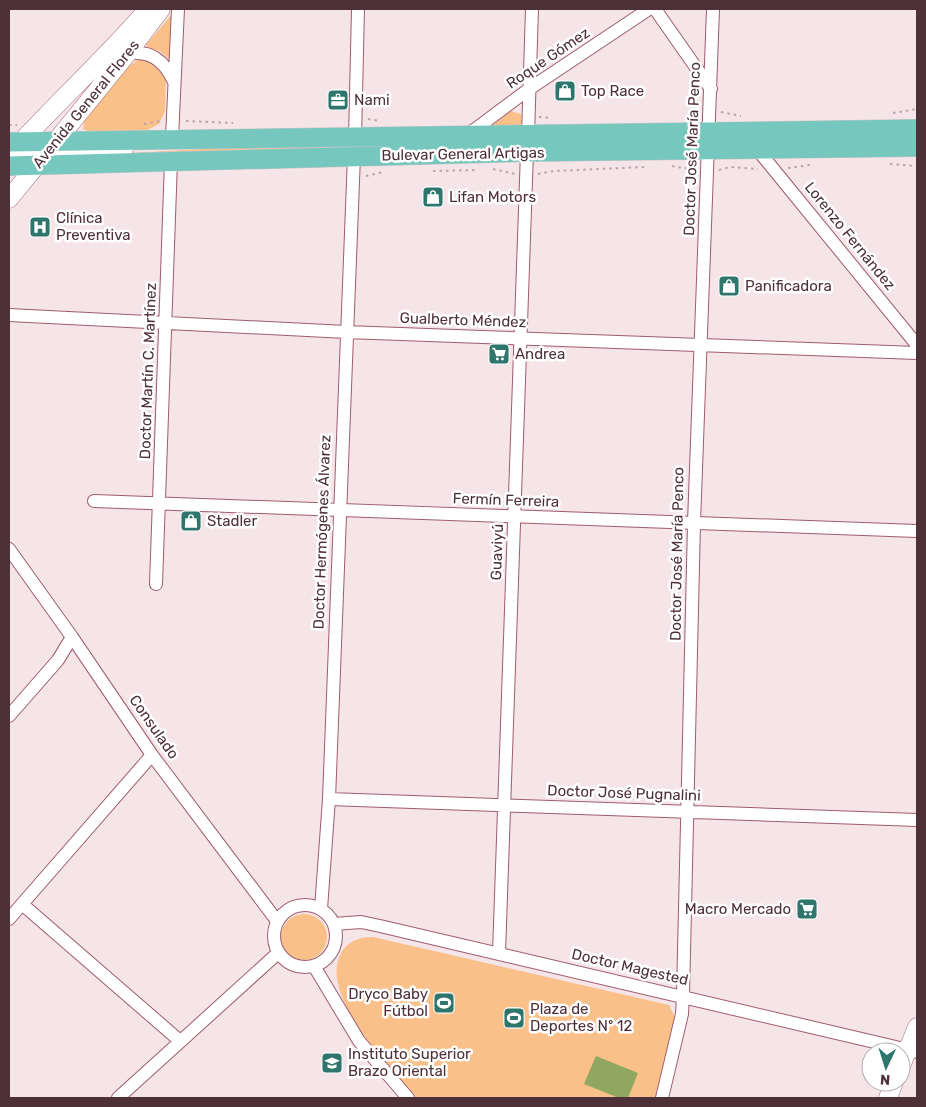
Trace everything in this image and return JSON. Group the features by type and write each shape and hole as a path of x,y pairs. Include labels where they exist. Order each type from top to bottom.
{"main road":[{"name":"Avenida General Flores","path":"11,153 115,47 148,9"},
{"name":"Avenida General Flores","path":"9,199 48,153 161,9"},
{"name":"Bulevar General Artigas","path":"11,153 48,153 172,138 354,147 709,140 917,129"},
{"name":"Bulevar General Artigas","path":"11,153 48,153 171,161 354,147 466,136 527,144"},
{"name":"Bulevar General Artigas","path":"709,140 757,148 917,147"},
{"path":"913,1050 917,1027"}],"street":[{"path":"172,138 178,9"},
{"name":"Doctor Hermógenes Álvarez","path":"321,909 329,799 358,9"},
{"name":"Guaviyú","path":"499,954 532,9"},
{"name":"Roque Gómez","path":"466,136 529,89 649,9"},
{"path":"655,9 711,89"},
{"name":"Doctor José María Penco","path":"662,1098 682,1014 683,996 694,523 713,9"},
{"path":"127,54 145,53 157,58 168,69 175,84"},
{"name":"Lorenzo Fernández","path":"757,148 917,345"},
{"name":"Doctor Martín C. Martínez","path":"156,584 171,161"},
{"name":"Gualberto Méndez","path":"9,315 346,332 917,353"},
{"name":"Fermín Ferreira","path":"94,501 917,531"},
{"name":"Consulado","path":"9,549 72,637 152,755 277,921"},
{"path":"9,716 58,660 72,637"},
{"path":"9,919 152,755"},
{"name":"Doctor José Pugnalini","path":"329,799 917,820"},
{"path":"22,904 180,1041"},
{"path":"300,905 321,909 334,924 335,946 327,958 314,966 306,968 291,964 278,953 273,934 277,921 287,910 300,905"},
{"name":"Doctor Magested","path":"334,924 361,922 913,1050"},
{"path":"118,1098 278,953"},
{"path":"314,966 359,1040 408,1098"}],"path":[{"path":"888,163 917,166"},
{"path":"668,166 708,171 730,167 775,169 817,164"},
{"path":"428,171 493,169 512,174 526,174 652,166"},
{"path":"353,176 369,176 386,171"}],"shaded area":[{"path":"172,14 171,61 160,51 148,49 146,45"},
{"path":"139,59 155,61 166,78 165,111 159,124 145,131 90,132 83,129 84,122 128,67"},
{"path":"511,111 521,114 522,124 520,126 490,127"},
{"path":"528,143 528,145 341,147 61,157 238,147"},
{"path":"304,914 317,918 323,924 327,937 323,950 317,956 304,960 291,956 285,950 281,937 285,924 291,918"},
{"name":"Plaza de Deportes Nº 12","path":"373,937 669,1005 674,1015 674,1021 655,1098 417,1098 390,1070 360,1031 339,989 337,970 341,953 347,945 354,941"},
{"path":"596,1056 638,1073 628,1098 619,1098 584,1084"}],"place":[{"name":"Top Race","path":"565,91"},
{"name":"Nami","path":"338,100"},
{"name":"Lifan Motors","path":"433,197"},
{"name":"Clínica Preventiva","path":"40,227"},
{"name":"Panificadora","path":"729,286"},
{"name":"Andrea","path":"499,354"},
{"name":"Stadler","path":"191,521"},
{"name":"Macro Mercado","path":"807,909"},
{"name":"Dryco Baby Fútbol","path":"444,1003"},
{"name":"Plaza de Deportes Nº 12","path":"514,1018"},
{"name":"Instituto Superior Brazo Oriental","path":"332,1063"}]}
